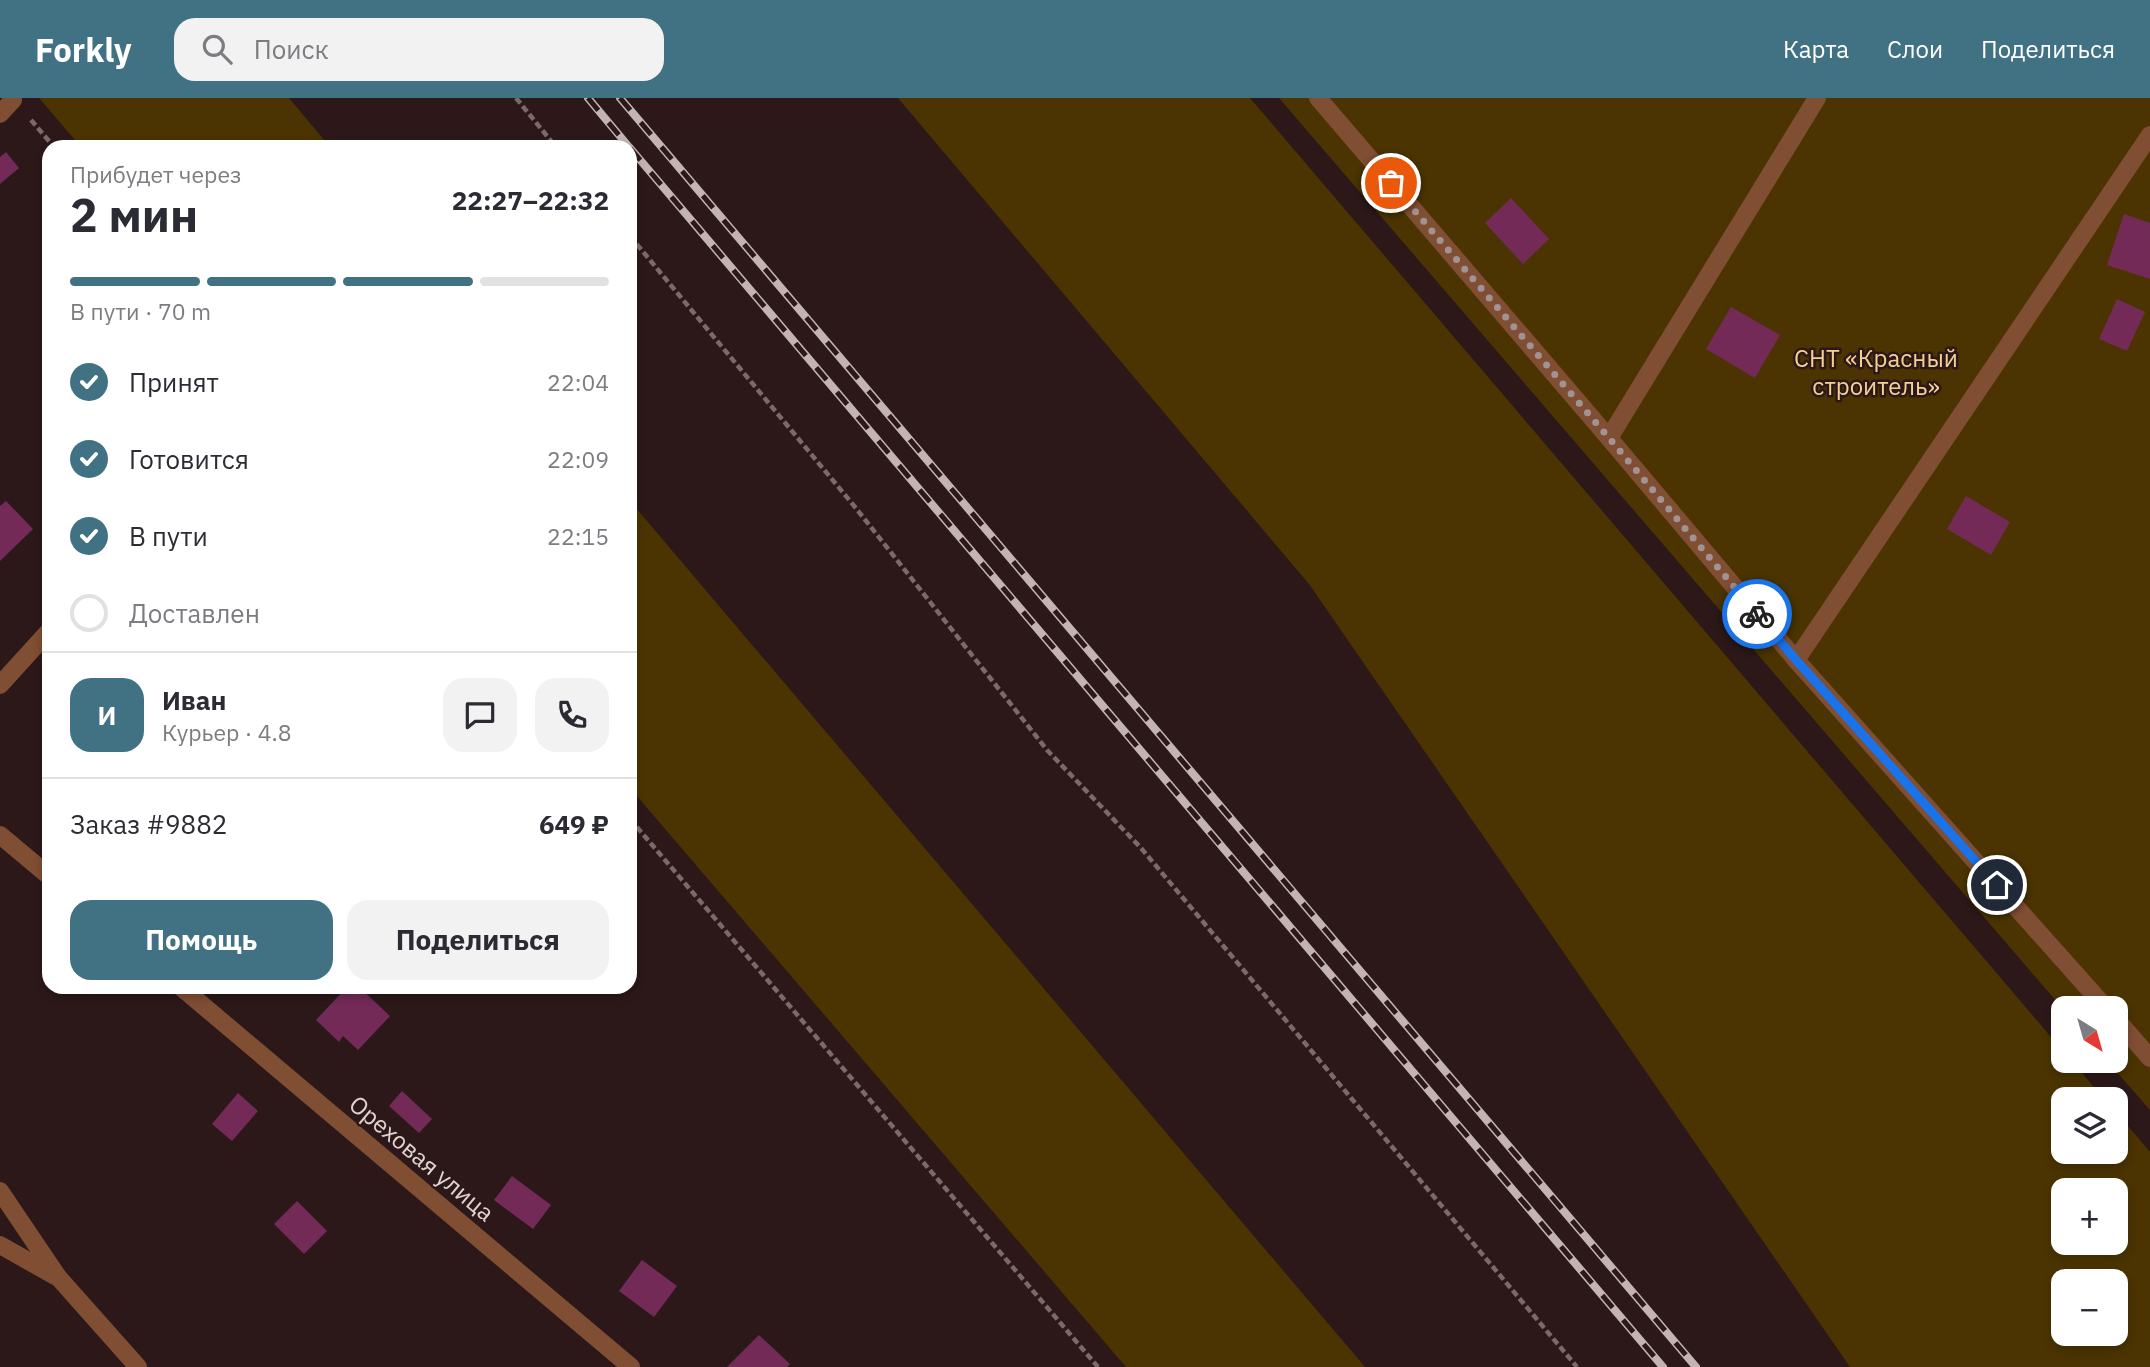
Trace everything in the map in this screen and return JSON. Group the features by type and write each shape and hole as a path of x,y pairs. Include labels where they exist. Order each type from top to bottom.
{"street":[{"path":"1318,98 1796,660 2095,996"},
{"path":"1609,438 1818,98"},
{"path":"0,114 13,100"},
{"path":"1796,660 2150,135"},
{"path":"0,685 42,639"},
{"path":"0,835 42,870"},
{"name":"Ореховая улица","path":"189,994 631,1367"},
{"path":"2128,1033 2150,1058"},
{"path":"0,1191 58,1277 138,1367"},
{"path":"0,1245 58,1277"}],"path":[{"path":"516,98 550,140"},
{"path":"13,100 48,140"},
{"path":"637,244 855,507 1047,750 1141,848 1577,1367"},
{"path":"637,827 1098,1367"}],"green space":[{"path":"39,98 289,98 324,140 75,140"},
{"path":"898,98 1250,98 2051,1037 2051,1073 2082,1073 2094,1087 2051,1087 2051,1164 2128,1164 2128,1126 2150,1152 2150,1367 1850,1367 1309,584"},
{"name":"СНТ «Красный строитель»","path":"1279,98 2150,98 2150,1110 2118,1073 2128,1073 2128,996 2052,996"},
{"path":"637,509 1365,1367 1126,1367 637,796"}],"building":[{"path":"6,152 19,168 0,184 0,157"},
{"path":"1511,198 1549,239 1523,264 1485,223"},
{"path":"2124,214 2150,223 2150,279 2107,265"},
{"path":"2117,299 2145,312 2127,351 2099,339"},
{"path":"1731,307 1780,335 1755,378 1706,349"},
{"path":"1966,496 2010,522 1991,555 1947,529"},
{"path":"6,501 33,529 0,561 0,506"},
{"path":"340,994 366,994 390,1016 358,1050 343,1036 339,1042 316,1020"},
{"path":"402,1091 432,1119 419,1133 389,1106"},
{"path":"238,1093 258,1111 232,1141 212,1124"},
{"path":"512,1176 551,1205 533,1229 494,1200"},
{"path":"297,1201 327,1231 304,1254 274,1224"},
{"path":"642,1260 677,1286 654,1317 619,1291"},
{"path":"759,1335 790,1364 787,1367 727,1367"}],"railway":[{"path":"588,98 623,140"},
{"path":"620,98 1696,1367"},
{"path":"637,156 1663,1367"}],"way so far":[{"path":"1391,183 1757,614"}],"route":[{"path":"1757,614 1997,885"}]}
